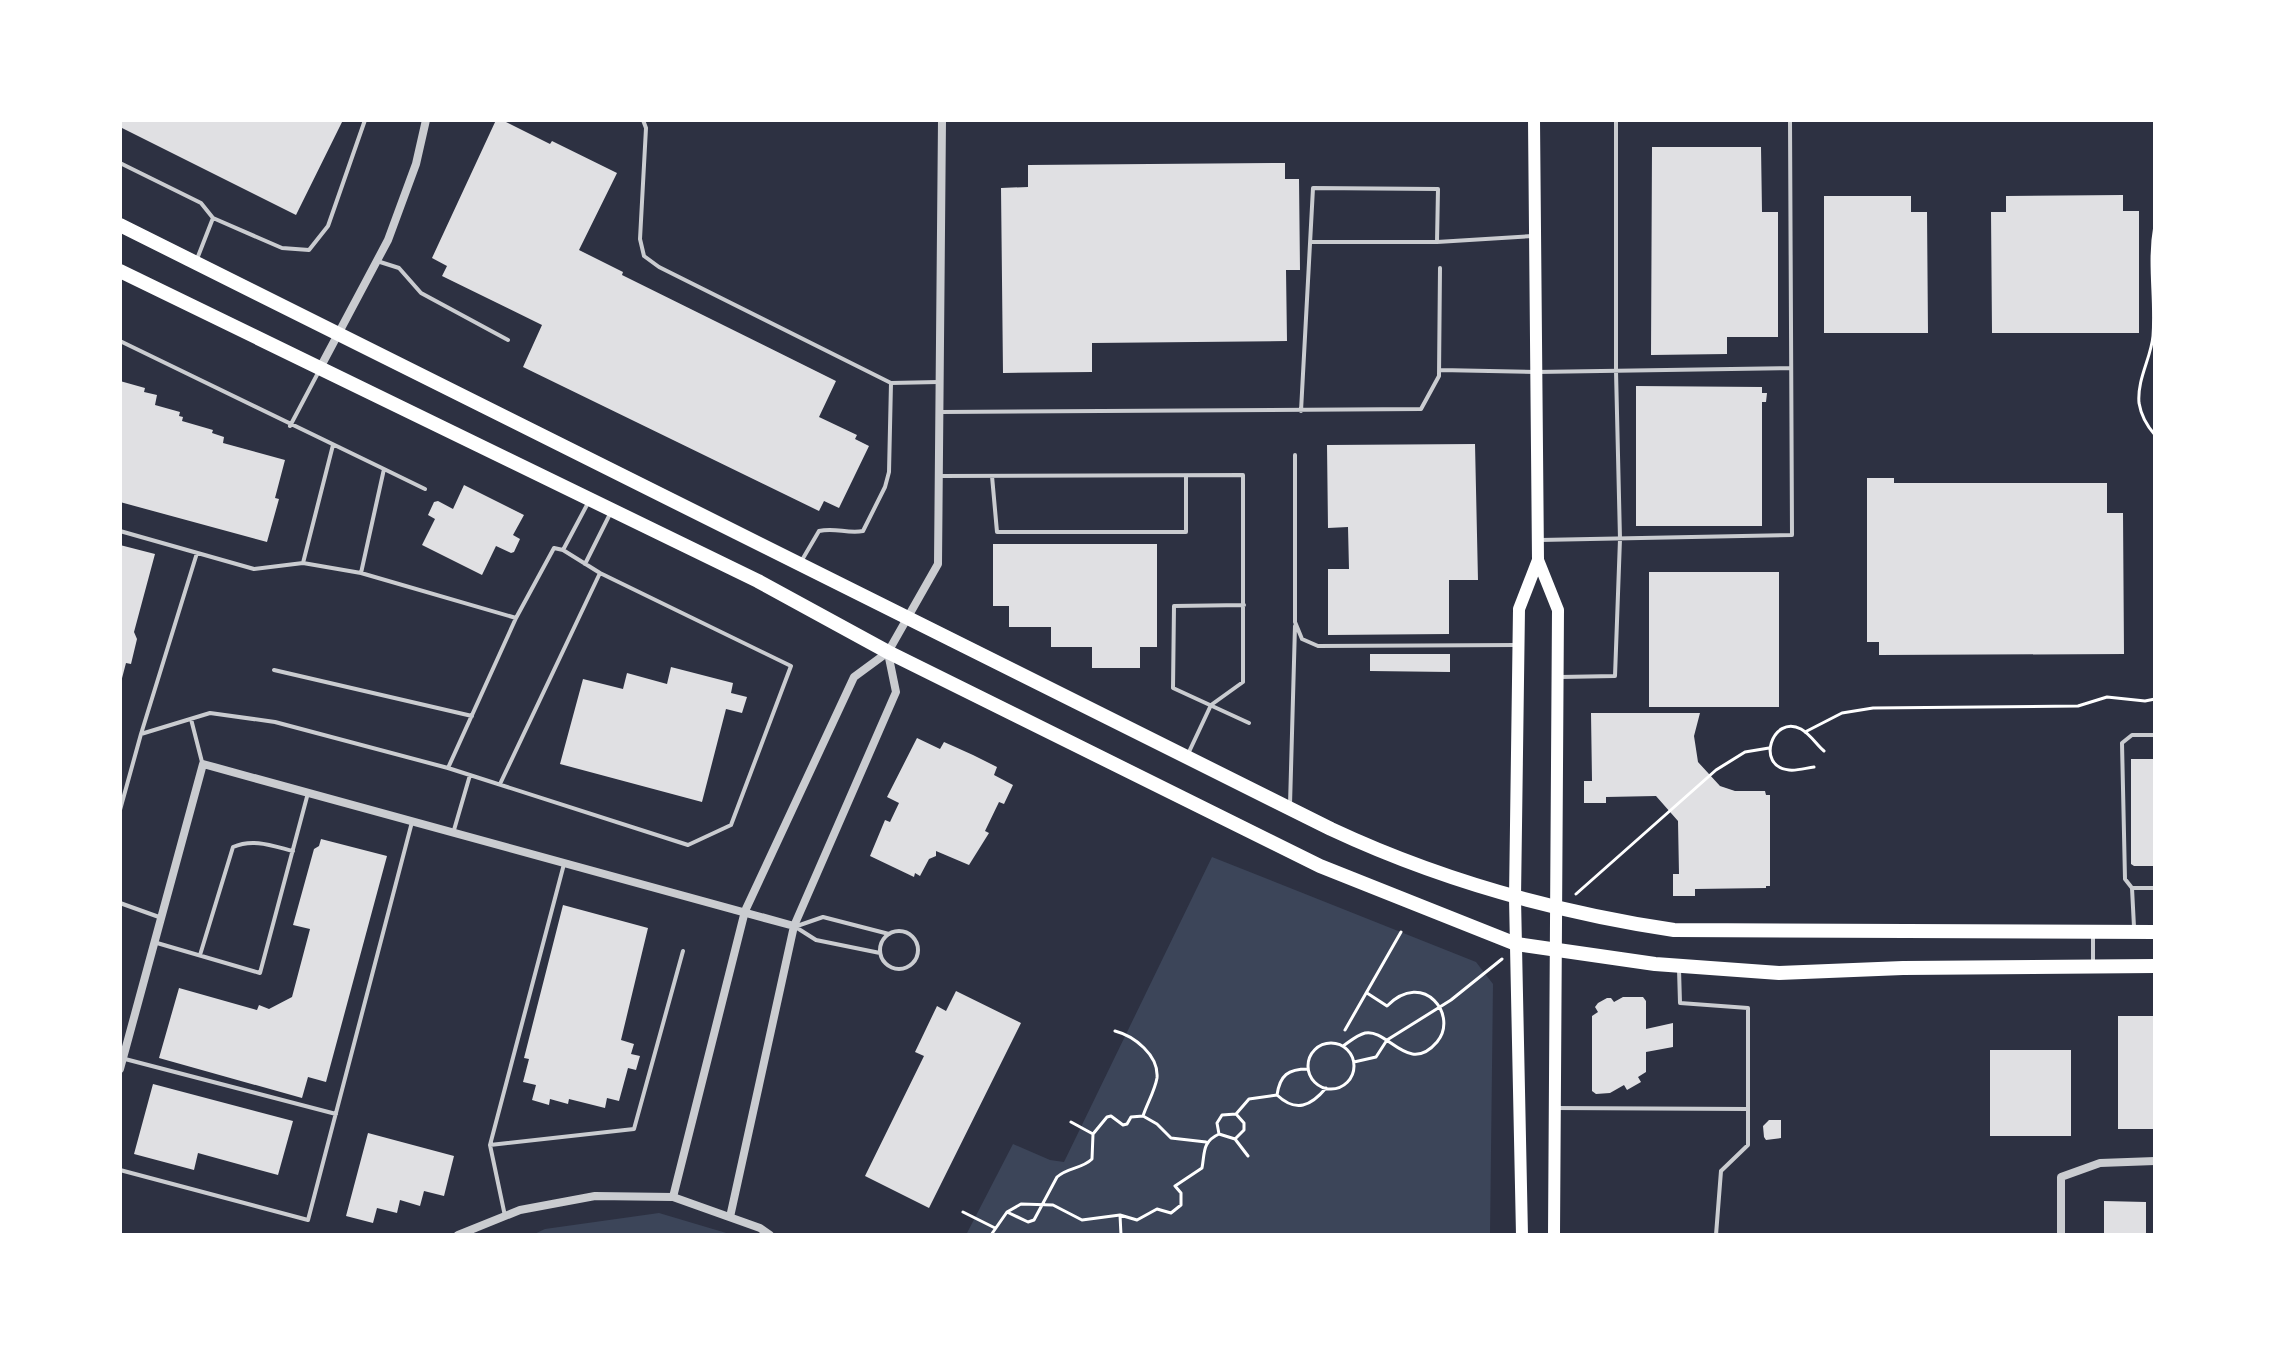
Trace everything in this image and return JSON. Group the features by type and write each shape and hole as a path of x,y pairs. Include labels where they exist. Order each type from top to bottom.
{"main road":[{"path":"1522,1235 1515,898 1519,609 1538,560 1534,120"},
{"path":"120,225 1388,856 1515,898 1610,920 1674,930 2155,932"},
{"path":"120,271 758,581 888,652 1320,866 1516,944 1679,967 1779,973 1903,968 2155,966"},
{"path":"1538,560 1558,610 1554,1235"}],"street":[{"path":"320,368 388,240 416,164 426,120"},
{"path":"673,1197 745,911 854,677 888,652 938,564 942,120"},
{"path":"730,1217 794,926 896,692 888,652"},
{"path":"120,1069 203,764 794,926"},
{"path":"2061,1235 2061,1177 2100,1163 2155,1161"},
{"path":"458,1235 520,1210 595,1196 673,1197 760,1228 770,1235"}],"lane":[{"path":"120,163 201,203 213,218 282,248 309,250 328,226 365,120"},
{"path":"643,120 646,128 640,239 644,256 659,267 891,383 939,382"},
{"path":"1557,677 1615,676 1620,539 1616,120"},
{"path":"1538,540 1792,535 1790,120"},
{"path":"1301,411 1313,188 1438,189 1437,242"},
{"path":"196,263 213,218"},
{"path":"1311,242 1437,242 1535,236"},
{"path":"377,261 399,268 421,293 508,340"},
{"path":"939,412 1421,409 1440,370 1440,268"},
{"path":"120,341 425,489"},
{"path":"290,426 320,368"},
{"path":"1440,370 1536,372 1791,368"},
{"path":"799,565 819,531 831,528 850,534 863,531 889,472 891,383"},
{"path":"303,563 333,444"},
{"path":"1290,808 1295,455"},
{"path":"361,573 384,469"},
{"path":"938,476 1243,475 1243,682 1211,705 1187,756"},
{"path":"992,476 997,532 1186,532 1186,476"},
{"path":"563,550 590,499"},
{"path":"585,564 612,510"},
{"path":"120,531 254,569 303,563 361,573 516,618"},
{"path":"141,734 210,713 275,722 448,768 688,845 731,825 791,666 554,548 516,618 448,768"},
{"path":"120,810 197,553"},
{"path":"500,785 600,573"},
{"path":"1244,605 1174,606 1173,688 1249,723"},
{"path":"1295,617 1302,639 1318,646 1518,645"},
{"path":"274,670 472,716"},
{"path":"191,719 203,764"},
{"path":"2134,932 2132,888 2125,879 2122,743 2132,735 2155,735"},
{"path":"453,832 470,775"},
{"path":"154,942 260,973 308,793"},
{"path":"120,1170 308,1220 412,821"},
{"path":"200,955 233,847 242,843 263,843 293,851"},
{"path":"505,1216 490,1145 564,862"},
{"path":"2132,888 2155,888"},
{"path":"120,903 161,917"},
{"path":"794,926 823,917 889,934 910,935 915,941 918,955 909,967 894,969 887,965 880,953 880,945 889,934"},
{"path":"794,926 816,940 880,953"},
{"path":"2093,932 2093,967"},
{"path":"490,1145 634,1129 683,951"},
{"path":"1679,967 1680,1003 1748,1008 1748,1145 1721,1171 1716,1235"},
{"path":"123,1058 336,1114"},
{"path":"1555,1108 1748,1109"}],"path":[{"path":"2155,225 2150,276 2153,341 2143,367 2139,402 2146,425 2155,435"},
{"path":"1805,732 1842,713 1873,708 2078,706 2107,697 2155,699"},
{"path":"1814,767 1784,769 1773,761 1769,748 1771,740 1781,729 1795,727 1805,732 1824,751"},
{"path":"1716,770 1745,752 1769,748"},
{"path":"1345,1030 1401,932"},
{"path":"1343,1046 1365,1033 1374,1034 1402,1052 1413,1054 1425,1051 1437,1042 1442,1032 1444,1020 1432,998 1418,992 1398,995 1387,1006 1367,993"},
{"path":"1115,1031 1126,1034 1146,1049 1155,1067 1157,1078 1143,1116"},
{"path":"1354,1062 1376,1057 1387,1040"},
{"path":"1334,1043 1343,1046 1354,1062 1347,1082 1334,1089 1314,1080 1309,1069 1310,1059 1319,1047 1334,1043"},
{"path":"1277,1095 1286,1073 1292,1069 1309,1069"},
{"path":"1236,1114 1249,1099 1277,1095 1285,1102 1304,1106 1314,1102 1326,1088"},
{"path":"1219,1134 1219,1118 1229,1113 1236,1114 1244,1123 1244,1130 1235,1139"},
{"path":"1007,1212 1028,1222 1034,1220 1057,1177 1062,1172 1083,1167 1092,1159 1093,1134 1107,1117 1111,1116 1123,1125 1131,1117 1143,1116 1171,1138 1207,1142 1219,1134"},
{"path":"1071,1122 1093,1134"},
{"path":"1219,1134 1235,1139 1248,1156"},
{"path":"991,1235 1007,1212 1021,1204 1045,1203 1082,1220 1120,1215 1137,1220 1157,1209 1164,1213 1176,1211 1182,1202 1181,1193 1175,1186 1202,1168 1207,1142"},
{"path":"963,1212 995,1228"},
{"path":"1120,1215 1121,1235"}],"shaded area":[{"path":"1212,857 1476,962 1493,984 1490,1235 966,1235 1013,1144 1050,1160 1064,1162"},
{"path":"659,1213 733,1235 532,1235 545,1229"}],"building":[{"path":"120,120 343,120 296,215 120,127"},
{"path":"496,120 502,120 550,144 552,141 617,173 579,250 623,272 622,275 836,381 819,417 857,435 855,439 869,446 839,508 824,501 819,511 523,367 542,325 442,276 447,266 432,258"},
{"path":"1652,147 1761,147 1762,212 1778,212 1778,337 1727,337 1727,354 1651,355"},
{"path":"1285,163 1285,179 1299,179 1300,270 1286,270 1287,341 1092,343 1092,372 1003,373 1001,188 1028,187 1028,165"},
{"path":"2123,195 2123,211 2139,211 2139,333 1992,333 1991,212 2006,212 2006,196"},
{"path":"1824,196 1911,196 1911,212 1927,212 1928,333 1824,333"},
{"path":"120,381 157,395 155,405 180,412 182,421 213,430 212,433 224,437 223,443 285,460 275,498 279,499 267,542 120,502"},
{"path":"1636,386 1762,387 1762,393 1767,393 1766,402 1762,402 1762,526 1636,526"},
{"path":"1475,444 1478,580 1449,580 1449,634 1328,635 1328,569 1349,569 1348,527 1328,528 1327,445"},
{"path":"1867,478 1894,478 1894,483 2107,483 2107,513 2123,513 2124,654 1879,655 1879,642 1867,642"},
{"path":"464,485 524,515 513,535 520,539 514,552 496,546 482,575 422,545 435,519 428,515 434,502 453,509"},
{"path":"993,544 1157,544 1157,647 1140,647 1140,668 1092,668 1092,647 1051,647 1051,627 1009,627 1009,606 993,606"},
{"path":"120,545 155,554 134,632 137,639 131,664 126,663 121,682"},
{"path":"1649,572 1779,572 1779,707 1649,707"},
{"path":"1370,654 1450,654 1450,672 1370,671"},
{"path":"671,667 733,683 731,693 747,697 742,713 726,709 702,802 560,764 583,679 623,689 627,673 667,684"},
{"path":"1591,713 1700,713 1694,736 1698,762 1720,786 1735,791 1765,791 1766,795 1770,795 1770,886 1695,889 1695,896 1673,896 1673,874 1679,874 1678,821 1656,796 1606,797 1606,803 1584,803 1584,781 1592,781"},
{"path":"917,738 940,749 944,742 973,755 997,767 994,775 1013,785 1004,804 999,802 985,831 989,833 969,865 936,851 936,856 929,859 920,876 915,873 914,877 870,856 885,820 890,822 899,803 887,797"},
{"path":"2131,759 2155,759 2155,866 2131,864"},
{"path":"321,839 387,856 326,1082 308,1077 302,1098 159,1058 179,988 257,1010 259,1005 269,1009 292,997 310,929 293,925 314,849"},
{"path":"563,905 648,928 621,1040 634,1044 631,1054 640,1056 636,1070 628,1068 619,1101 607,1098 605,1108 569,1099 568,1104 550,1099 549,1105 532,1100 536,1085 523,1082 529,1059 524,1058"},
{"path":"956,991 1021,1023 929,1208 865,1176 924,1056 915,1052 937,1006 946,1011"},
{"path":"1623,997 1643,997 1646,1001 1646,1029 1673,1023 1673,1047 1646,1052 1646,1072 1638,1077 1641,1082 1627,1090 1624,1085 1610,1093 1596,1094 1592,1091 1592,1016 1598,1012 1595,1007 1598,1003 1607,998 1614,1002"},
{"path":"2118,1016 2155,1016 2155,1129 2118,1129"},
{"path":"1990,1050 2071,1050 2071,1136 1990,1136"},
{"path":"153,1084 293,1121 278,1175 198,1153 194,1170 134,1154"},
{"path":"1769,1120 1781,1120 1781,1138 1766,1140 1764,1137 1763,1126"},
{"path":"368,1133 454,1156 444,1196 424,1191 420,1206 400,1200 397,1213 377,1208 373,1223 346,1216"},
{"path":"2104,1201 2146,1202 2146,1235 2104,1235"}]}
